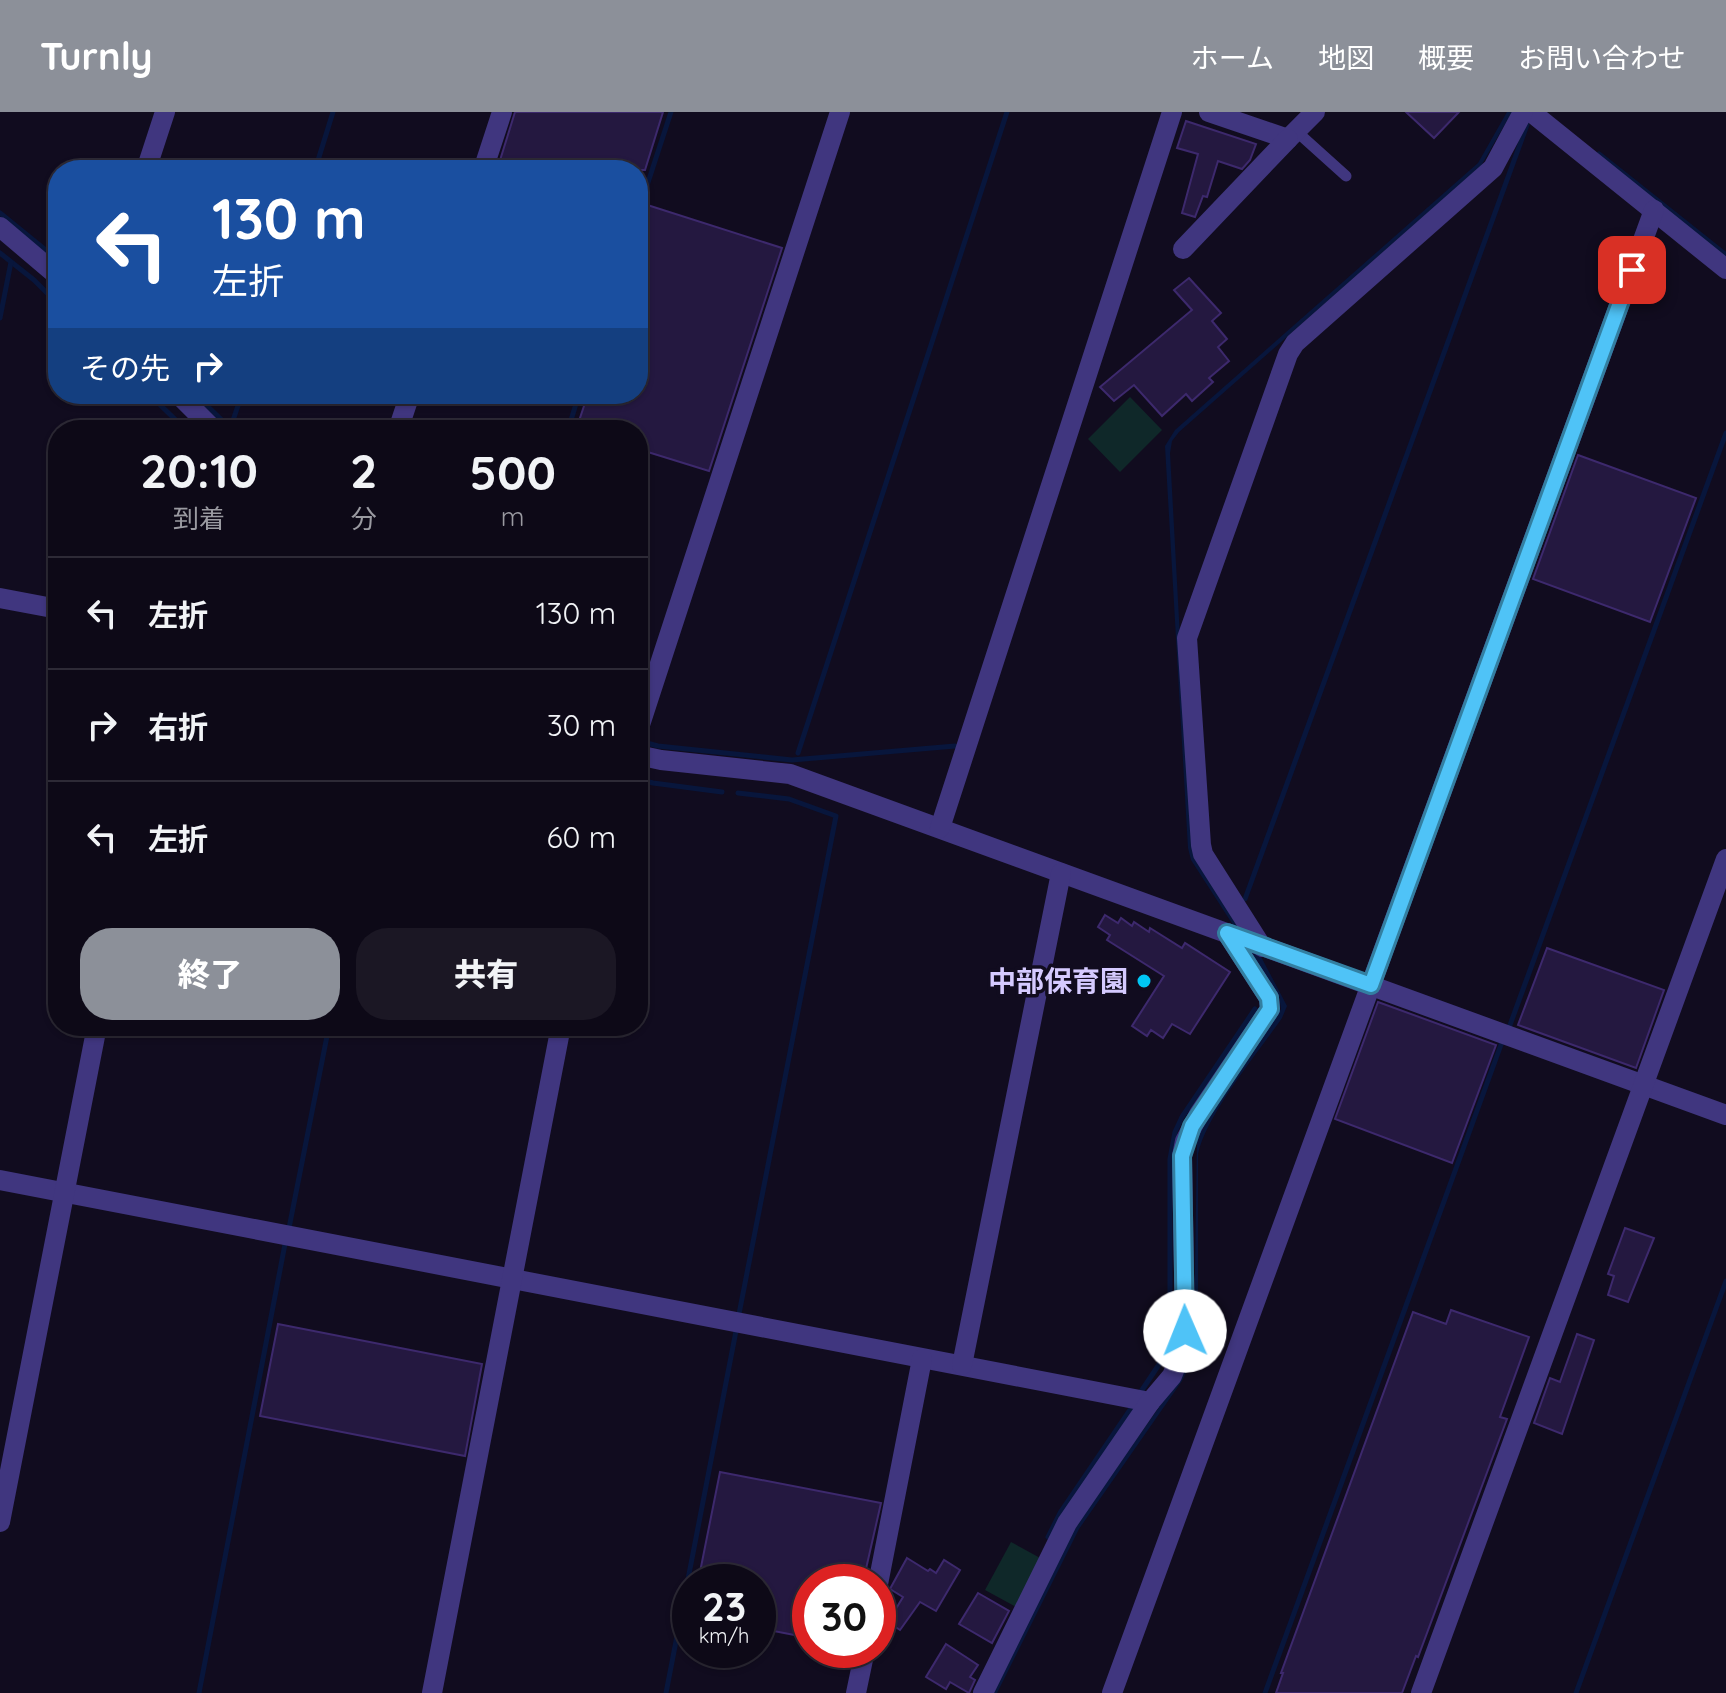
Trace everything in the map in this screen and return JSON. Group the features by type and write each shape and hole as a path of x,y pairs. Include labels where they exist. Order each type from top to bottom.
{"street":[{"path":"149,160 165,112"},
{"path":"486,160 502,112"},
{"path":"648,700 840,112"},
{"path":"940,828 1172,112"},
{"path":"1209,112 1292,135"},
{"path":"1183,249 1315,112"},
{"path":"983,1693 1067,1523 1150,1402 1172,1376 1184,1345 1182,1156 1185,1141 1199,1114 1270,1009 1269,998 1245,940 1203,854 1187,638 1288,354 1295,343 1493,168 1523,112"},
{"path":"1531,112 1726,269"},
{"path":"1112,1693 1654,210"},
{"path":"0,227 48,268"},
{"path":"188,404 203,420"},
{"path":"0,598 48,607"},
{"path":"648,757 790,774 1726,1115"},
{"path":"1421,1693 1726,859"},
{"path":"962,1365 1061,873"},
{"path":"0,1522 95,1036"},
{"path":"432,1693 559,1036"},
{"path":"0,1180 1150,1402"},
{"path":"882,1564 922,1359"},
{"path":"856,1693 861,1668"}],"lane":[{"path":"1292,135 1346,176"}],"green space":[{"path":"1130,397 1162,430 1120,472 1088,439"},
{"path":"1011,1542 1042,1559 1018,1608 985,1590"}],"water":[{"path":"1507,112 1512,112 1481,166 1172,441 1170,453 1190,822 1287,1006 1282,1018 1222,1102 1198,1154 1198,1331 1191,1363 1182,1381 1079,1529 997,1693 993,1693 1075,1527 1178,1380 1194,1333 1197,1141 1201,1129 1281,1009 1279,996 1191,860 1188,848 1165,446 1175,430 1478,163"}],"building":[{"path":"515,112 663,112 648,160 500,160"},
{"path":"1406,112 1459,112 1434,138"},
{"path":"1186,121 1256,144 1250,160 1242,169 1218,161 1207,197 1203,196 1195,217 1182,213 1198,154 1177,148"},
{"path":"648,205 782,248 709,471 648,452 648,420 579,420 585,404 648,404"},
{"path":"1189,278 1221,313 1212,321 1227,339 1218,347 1229,361 1209,378 1213,382 1192,401 1186,394 1162,416 1134,385 1114,401 1100,387 1192,310 1174,290"},
{"path":"1578,455 1696,498 1650,622 1533,579"},
{"path":"1105,915 1118,923 1121,918 1132,926 1134,922 1149,932 1150,928 1182,948 1185,943 1230,972 1190,1034 1172,1024 1163,1038 1151,1030 1147,1036 1132,1026 1164,976 1107,940 1110,935 1098,927"},
{"path":"1547,948 1664,990 1636,1068 1518,1025"},
{"path":"1378,1002 1496,1045 1452,1163 1335,1119"},
{"path":"1625,1228 1654,1238 1628,1302 1608,1295 1614,1276 1608,1274"},
{"path":"1451,1310 1529,1337 1500,1417 1507,1419 1402,1693 1276,1693 1413,1312 1446,1324"},
{"path":"278,1324 482,1364 465,1456 260,1416"},
{"path":"1577,1334 1594,1340 1562,1434 1534,1423 1550,1378 1560,1382"},
{"path":"720,1472 881,1503 867,1564 792,1564 792,1635 776,1631 776,1564 702,1564"},
{"path":"907,1558 936,1573 944,1560 960,1570 936,1611 920,1602 900,1630 896,1627 896,1609 903,1597 896,1593 896,1578"},
{"path":"978,1593 1009,1611 992,1643 959,1624"},
{"path":"946,1644 978,1665 970,1677 975,1680 969,1693 950,1682 946,1689 926,1677"}],"waterway":[{"path":"318,160 333,112"},
{"path":"648,182 671,112"},
{"path":"798,753 1007,112"},
{"path":"1245,899 1527,125"},
{"path":"1599,154 1726,255"},
{"path":"0,213 48,252"},
{"path":"0,253 48,294"},
{"path":"0,318 11,262"},
{"path":"159,404 176,420"},
{"path":"205,404 222,420"},
{"path":"233,420 239,404"},
{"path":"571,420 576,404"},
{"path":"1510,1025 1726,433"},
{"path":"648,743 792,760 955,746"},
{"path":"648,782 722,792"},
{"path":"738,793 789,799 836,816 739,1314"},
{"path":"1140,1393 1160,1363 1170,1337 1170,1159 1175,1132 1255,1009"},
{"path":"289,1228 327,1036"},
{"path":"1265,1693 1502,1042"},
{"path":"199,1693 285,1244"},
{"path":"1576,1693 1726,1281"},
{"path":"666,1693 736,1331"},
{"path":"1048,1537 1060,1513 1134,1404"}],"place":[{"name":"中部保育園","path":"1144,981"}],"route":[{"path":"1185,1331 1182,1156 1185,1141 1199,1114 1270,1009 1269,998 1227,933 1371,985 1632,270"}]}
